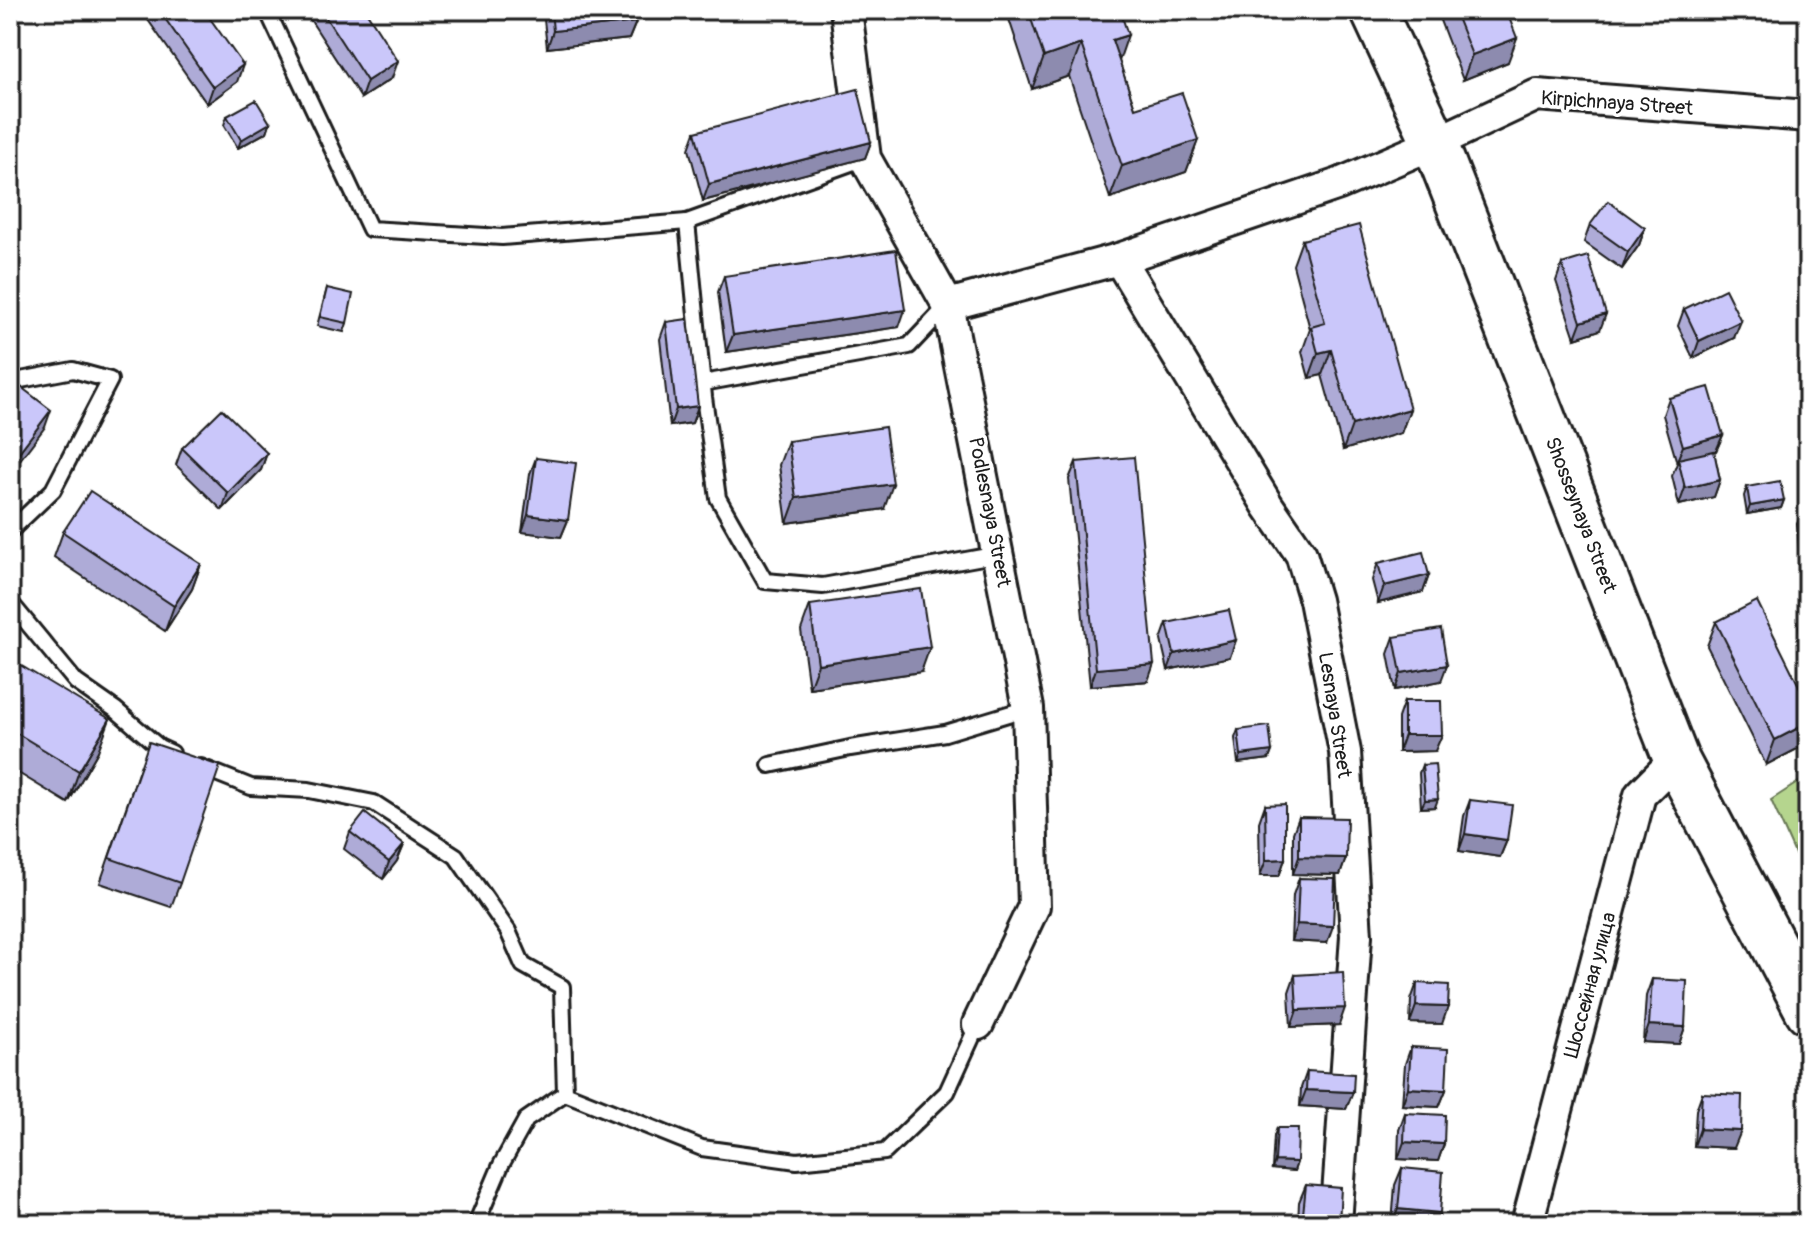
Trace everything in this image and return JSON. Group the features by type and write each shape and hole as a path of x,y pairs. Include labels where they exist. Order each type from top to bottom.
{"main road":[{"name":"Shosseynaya Street","path":"1373,10 1435,143 1676,759 1808,1011"}],"street":[{"name":"Podlesnaya Street","path":"846,10 865,158 948,305 1028,708 1034,906 978,1024"},
{"name":"Kirpichnaya Street","path":"948,305 1119,259 1339,184 1537,95 1808,116"},
{"name":"Lesnaya Street","path":"1119,259 1268,506 1301,554 1315,600 1345,752 1356,936 1336,1224"},
{"name":"Шоссейная улица","path":"1527,1224 1640,795 1676,759"}],"lane":[{"path":"267,10 370,229 502,237 687,222 865,158"},
{"path":"687,222 718,498 765,581 823,586 999,554"},
{"path":"703,383 909,346 948,305"},
{"path":"10,382 73,370 110,380 53,490 10,531"},
{"path":"10,602 76,682 116,710 159,747 251,787 309,790 374,803 456,856 508,931 523,965 562,987 565,1093"},
{"path":"770,765 945,733 1028,708"},
{"path":"565,1093 702,1148 797,1161 885,1152 947,1092 978,1024"},
{"path":"476,1224 501,1165 526,1120 565,1093"}],"green space":[{"path":"1808,776 1808,883 1771,800"}],"building":[{"path":"159,10 204,10 243,65 213,87"},
{"path":"321,10 365,10 398,61 367,81"},
{"path":"551,10 634,10 636,22 553,31"},
{"path":"1028,10 1120,10 1128,35 1112,40 1135,108 1182,93 1198,140 1122,166 1081,44 1044,57"},
{"path":"1454,10 1506,10 1517,38 1472,55"},
{"path":"858,89 871,142 709,184 695,132"},
{"path":"256,100 270,123 241,140 227,116"},
{"path":"1608,201 1645,228 1628,252 1590,225"},
{"path":"1359,225 1410,409 1352,425 1331,350 1318,353 1311,327 1325,323 1302,240"},
{"path":"896,250 905,310 733,335 724,276"},
{"path":"1588,256 1606,314 1581,322 1562,264"},
{"path":"327,288 353,294 347,323 320,317"},
{"path":"1725,289 1741,321 1699,341 1684,309"},
{"path":"688,319 698,406 676,409 666,322"},
{"path":"17,384 51,410 10,464 10,393"},
{"path":"1709,387 1723,435 1683,446 1669,398"},
{"path":"222,409 267,453 228,493 182,448"},
{"path":"885,427 893,484 796,498 788,441"},
{"path":"1714,451 1720,480 1685,488 1678,459"},
{"path":"1134,457 1154,664 1096,669 1076,462"},
{"path":"536,458 576,463 568,520 528,515"},
{"path":"1780,481 1784,500 1750,506 1747,487"},
{"path":"90,491 201,564 174,606 63,532"},
{"path":"1808,507 1808,561 1804,508"},
{"path":"1423,552 1429,575 1384,586 1378,563"},
{"path":"921,589 930,647 818,664 810,605"},
{"path":"1757,601 1808,704 1808,723 1775,740 1716,622"},
{"path":"1229,610 1236,640 1174,654 1167,623"},
{"path":"1441,629 1447,665 1401,673 1394,637"},
{"path":"10,659 110,719 79,771 10,729"},
{"path":"1404,701 1441,701 1442,735 1404,735"},
{"path":"1269,726 1272,751 1241,755 1238,730"},
{"path":"149,742 220,766 180,883 109,858"},
{"path":"1435,764 1438,799 1425,800 1422,765"},
{"path":"1470,800 1512,805 1507,840 1465,834"},
{"path":"1285,804 1285,859 1266,860 1265,805"},
{"path":"365,813 404,844 389,862 350,832"},
{"path":"1299,817 1347,818 1346,858 1299,857"},
{"path":"1299,878 1335,879 1333,926 1297,924"},
{"path":"1343,972 1345,1008 1297,1010 1295,975"},
{"path":"1652,979 1687,981 1685,1027 1649,1025"},
{"path":"1417,983 1449,985 1448,1007 1416,1006"},
{"path":"1411,1047 1448,1049 1446,1090 1408,1088"},
{"path":"1307,1071 1354,1074 1353,1092 1306,1090"},
{"path":"1702,1093 1742,1095 1741,1131 1700,1129"},
{"path":"1405,1113 1445,1115 1444,1144 1404,1142"},
{"path":"1277,1128 1298,1128 1297,1162 1275,1161"},
{"path":"1402,1168 1443,1172 1440,1213 1398,1209"},
{"path":"1306,1185 1341,1188 1339,1224 1302,1224"}]}
